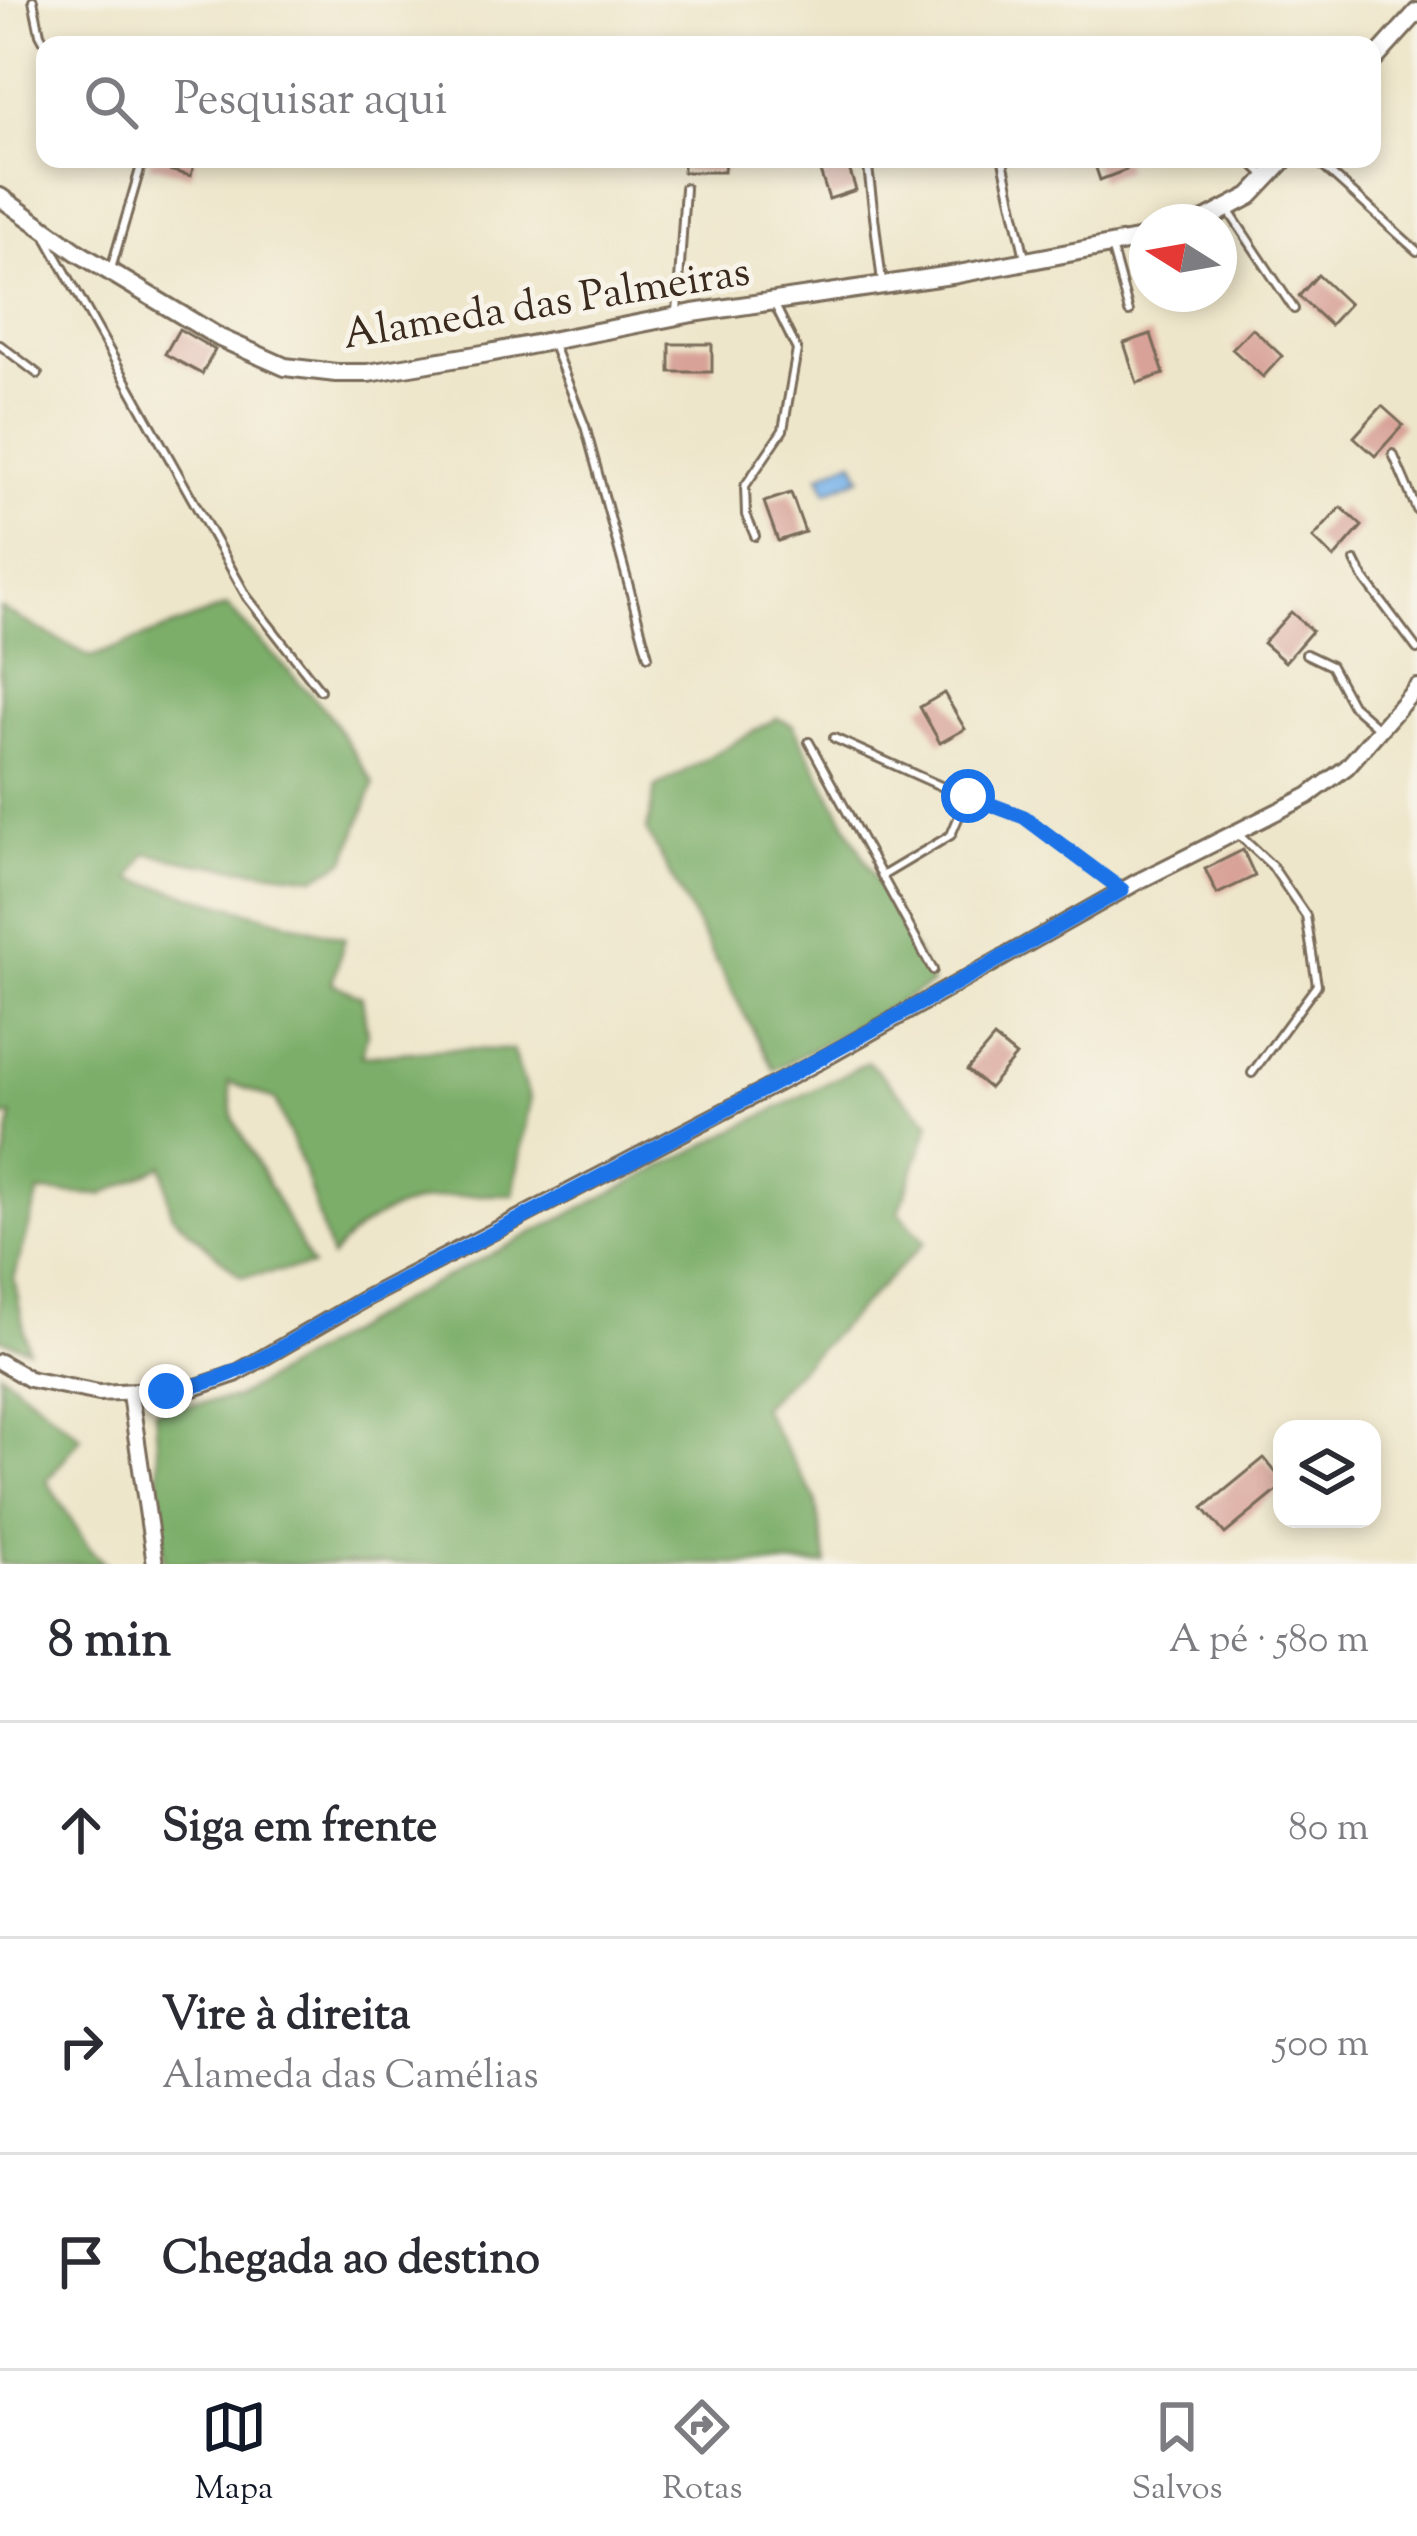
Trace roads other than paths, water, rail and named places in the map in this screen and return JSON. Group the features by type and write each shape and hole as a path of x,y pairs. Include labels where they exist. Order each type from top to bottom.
{"street":[{"path":"1381,52 1417,12"},
{"path":"1237,204 1276,168"},
{"name":"Alameda das Palmeiras","path":"0,197 110,272 220,338 285,367 336,374 368,373 677,316 1129,242"},
{"path":"0,1362 28,1379 59,1388 130,1394 194,1388 235,1374 366,1298 818,1062 1122,890 1327,783 1414,697"},
{"path":"130,1394 154,1564"}],"lane":[{"path":"32,0 41,36"},
{"path":"110,272 140,168"},
{"path":"868,168 882,285"},
{"path":"1005,168 1025,262"},
{"path":"1257,168 1267,178"},
{"path":"1325,168 1417,251"},
{"path":"677,316 685,188"},
{"path":"1237,224 1294,310"},
{"path":"39,225 247,597 320,690"},
{"path":"1111,246 1129,309"},
{"path":"755,536 746,515 745,486 783,430 797,350 773,302"},
{"path":"551,341 585,426 648,656"},
{"path":"0,345 38,374"},
{"path":"1393,454 1417,510"},
{"path":"1355,561 1417,649"},
{"path":"1306,654 1331,666 1352,705 1380,730"},
{"path":"834,738 1024,817 1122,890"},
{"path":"809,742 933,970"},
{"path":"882,877 951,835 968,796"},
{"path":"1236,832 1272,866 1306,916 1317,985 1252,1073"}],"water":[{"path":"853,460 861,477 827,492 820,475"}]}
